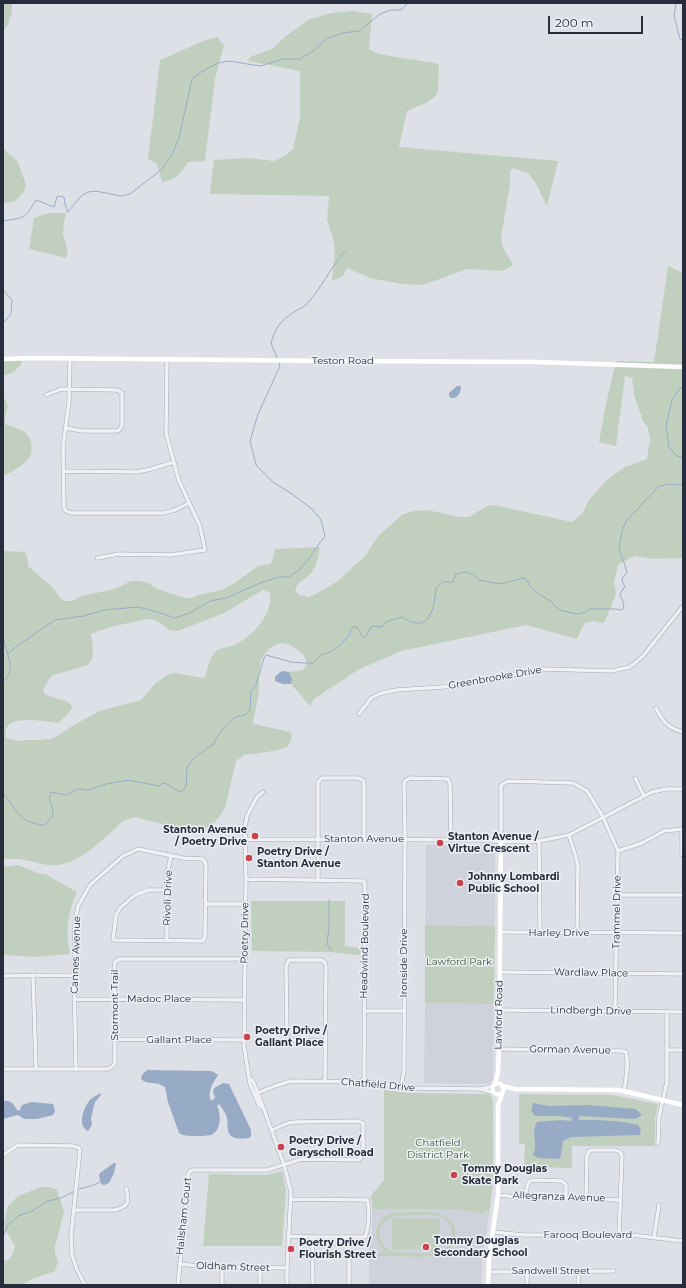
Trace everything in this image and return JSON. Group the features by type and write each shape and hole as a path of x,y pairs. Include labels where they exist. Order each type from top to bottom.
{"street":[{"name":"Teston Road","path":"3,359 70,358 537,362 683,367"},
{"path":"70,358 70,390 63,444 62,471 64,508 68,512 163,513 172,511 189,502"},
{"path":"97,558 119,554 172,555 205,550 200,526 179,481 166,428 167,359"},
{"path":"46,395 57,390 116,390 121,392 123,396 122,426 118,431 82,431 66,428"},
{"path":"62,471 137,472 151,470 174,462"},
{"name":"Greenbrooke Drive","path":"359,714 372,698 382,693 396,690 459,686 543,669 612,671 630,667 643,656 683,606"},
{"path":"656,708 662,720 671,728 683,732"},
{"path":"318,880 319,780 322,778 358,778 363,780 364,839"},
{"name":"Ironside Drive","path":"401,1087 404,1071 405,781 410,778 448,779 450,783 451,840"},
{"path":"635,778 644,796"},
{"name":"Trammel Drive","path":"501,841 501,785 508,781 573,782 587,791 603,817 618,851 615,1011"},
{"name":"Stanton Avenue","path":"246,839 539,841 569,834 644,796 666,789 683,789"},
{"name":"Poetry Drive","path":"263,792 257,797 247,816 245,827 246,879 244,1040 245,1059 250,1084 272,1130 289,1182 291,1199 288,1236 287,1285"},
{"path":"618,851 642,843 664,831 682,829 682,855"},
{"path":"569,834 578,865 577,933"},
{"name":"Lawford Road","path":"494,1085 498,1072 499,1049 501,841"},
{"path":"539,841 540,932"},
{"name":"Cannes Avenue","path":"76,1070 74,975 75,922 78,906 90,885 123,856 138,850 183,858 202,859 206,864 205,937 203,941 167,941"},
{"name":"Rivoli Drive","path":"167,941 167,875 171,855"},
{"name":"Headwind Boulevard","path":"246,879 364,881 364,1082"},
{"path":"167,890 148,890 135,895 120,908 116,915 114,940 167,941"},
{"path":"617,895 683,894"},
{"path":"205,904 245,904"},
{"name":"Harley Drive","path":"500,932 683,933"},
{"name":"Stormont Trail","path":"3,1069 76,1070 108,1069 113,1066 115,1062 114,970 115,962 119,959 244,959"},
{"path":"325,1041 288,1040 287,1038 286,966 289,960 322,960 325,963 325,1041 325,1081"},
{"name":"Wardlaw Place","path":"500,972 683,974"},
{"path":"33,975 36,1069"},
{"path":"3,976 74,975"},
{"name":"Madoc Place","path":"74,999 244,1000"},
{"name":"Lindbergh Drive","path":"500,1010 683,1012"},
{"path":"364,1011 404,1011"},
{"path":"658,1144 659,1117 667,1082 668,1012"},
{"name":"Gallant Place","path":"114,1039 244,1040"},
{"name":"Gorman Avenue","path":"499,1049 623,1050 627,1055 627,1074 624,1091"},
{"path":"667,1050 683,1050"},
{"name":"Lawford Road","path":"498,1072 502,1085"},
{"name":"Chatfield Drive","path":"256,1094 290,1081 364,1082 401,1087 480,1089 494,1093"},
{"path":"488,1285 488,1272 498,1195 498,1106 492,1090 494,1085 498,1084 515,1089 624,1091 683,1105"},
{"name":"Chatfield Drive","path":"480,1089 494,1085"},
{"path":"498,1106 504,1089 502,1085"},
{"path":"494,1093 498,1095 515,1089"},
{"path":"272,1130 288,1123 296,1122 358,1121 363,1123 363,1155 359,1160 302,1159 284,1165"},
{"path":"3,1155 18,1145 73,1146 80,1150 71,1236 72,1255 77,1270 85,1285"},
{"path":"586,1198 588,1154 592,1150 615,1150 620,1152 622,1156 619,1235"},
{"name":"Hailsham Court","path":"178,1285 188,1175 190,1171 267,1170 284,1165"},
{"path":"526,1198 527,1184 529,1181 533,1180 562,1181 566,1185 566,1198"},
{"path":"73,1210 115,1210 122,1208 126,1205 128,1198 126,1188"},
{"name":"Allegranza Avenue","path":"498,1195 526,1198 586,1198 620,1200"},
{"path":"288,1236 349,1237 365,1236 367,1233 367,1200 291,1199"},
{"path":"654,1237 659,1205"},
{"name":"Farooq Boulevard","path":"493,1232 523,1235 619,1235 654,1237 683,1241"},
{"path":"312,1237 313,1285"},
{"path":"349,1237 349,1285"},
{"name":"Oldham Street","path":"179,1264 222,1267 287,1268"},
{"path":"222,1267 222,1285"},
{"path":"260,1268 260,1285"},
{"path":"527,1271 527,1285"},
{"path":"578,1285 579,1271"},
{"name":"Sandwell Street","path":"488,1272 614,1271"}],"shaded area":[{"name":"Johnny Lombardi Public School","path":"426,845 494,845 495,926 425,925"},
{"path":"425,1003 494,1004 493,1080 491,1082 488,1084 424,1083"},
{"name":"Tommy Douglas Secondary School","path":"372,1209 461,1210 482,1214 490,1210 483,1253 481,1285 369,1285 369,1241 372,1241"}],"green space":[{"path":"3,3 12,3 10,20 3,30"},
{"path":"353,11 372,14 369,49 373,52 439,64 438,90 436,96 426,103 407,111 399,147 558,161 547,206 535,182 528,173 513,168 510,172 510,185 501,237 503,248 513,264 512,266 503,271 467,269 423,285 401,284 370,278 347,268 343,276 332,281 335,252 333,238 327,220 329,196 210,194 214,160 248,158 274,161 286,155 293,149 300,118 300,71 248,61 250,57 272,49 286,36 310,19 332,13"},
{"path":"217,37 224,45 215,79 205,161 188,162 178,176 171,180 162,182 157,164 148,159 160,60 206,40"},
{"path":"3,148 18,162 26,185 24,192 15,201 3,204"},
{"path":"49,213 66,213 63,236 68,252 66,258 29,249 34,218"},
{"path":"668,266 683,273 683,558 654,559 634,556 618,565 614,582 616,594 603,623 592,621 584,624 577,639 526,625 401,651 358,670 314,699 310,706 291,684 292,679 289,672 303,670 307,664 305,658 299,651 290,645 281,643 272,647 266,652 260,663 259,691 253,722 254,724 290,732 292,735 290,742 285,748 244,755 236,761 226,804 222,813 211,826 192,832 135,817 123,821 93,848 66,863 53,865 18,859 3,859 3,551 25,552 28,560 28,566 54,589 61,599 65,601 72,601 81,596 115,589 131,581 148,583 156,588 172,594 185,598 192,598 198,595 219,591 233,584 258,566 270,564 275,549 320,547 318,560 314,570 300,583 295,591 299,595 308,597 338,581 366,555 378,536 403,514 427,510 460,517 469,517 487,506 494,505 572,522 582,514 589,500 607,480 625,467 647,459 650,438 648,428 643,421 634,395 632,378 625,376 616,446 599,442 616,361 654,362","holes":["263,590 270,593 269,608 262,622 244,639 236,644 215,652 211,657 204,678 175,673 169,674 156,683 141,700 100,711 51,739 19,741 6,738 6,730 10,724 25,720 59,723 71,710 72,707 70,704 50,696 43,691 50,677 88,665 93,654 91,634 110,627 147,619 154,620 169,630 178,631 224,613"]},
{"path":"3,357 22,359 21,365 12,373 3,376"},
{"path":"3,395 8,406 5,424 24,431 30,438 31,454 27,461 3,476"},
{"path":"18,865 40,874 45,874 77,892 71,907 68,923 70,954 36,957 3,955 3,867"},
{"path":"251,901 345,901 345,946 361,948 360,955 329,952 252,951"},
{"name":"Lawford Park","path":"425,925 495,926 494,1004 425,1003"},
{"name":"Chatfield District Park","path":"384,1090 410,1093 488,1094 491,1096 493,1100 493,1183 490,1210 482,1214 461,1210 372,1209 372,1201 370,1197 384,1180"},
{"path":"519,1094 612,1095 658,1104 655,1118 655,1146 572,1146 572,1168 524,1167 525,1144 519,1144"},
{"path":"282,1171 286,1191 282,1246 203,1246 209,1174 266,1175"},
{"path":"41,1187 51,1187 57,1190 64,1211 55,1247 55,1253 58,1261 55,1271 32,1279 22,1285 3,1285 3,1261 9,1260 15,1246 5,1229 4,1223 8,1206 18,1196"},
{"path":"394,1212 423,1212 443,1216 450,1220 455,1227 454,1243 448,1251 437,1256 379,1256 378,1253 384,1251 377,1239 377,1228 382,1219","holes":["432,1215 441,1217 450,1224 452,1235 449,1244 443,1250 434,1253 395,1252 388,1249 380,1239 380,1228 389,1219 396,1216"]},
{"path":"392,1218 440,1219 439,1250 392,1249"}],"water":[{"path":"457,386 460,386 461,388 459,394 455,398 451,398 449,393"},
{"path":"280,672 289,672 292,679 291,684 283,684 275,681 275,677"},
{"path":"147,1070 212,1071 218,1075 210,1091 211,1101 215,1098 213,1092 214,1088 223,1083 229,1084 251,1130 251,1136 243,1139 231,1136 229,1134 226,1116 219,1104 217,1106 220,1122 215,1133 211,1135 187,1136 179,1133 168,1102 165,1087 146,1082 141,1079 142,1075"},
{"path":"101,1093 95,1102 91,1118 92,1125 88,1131 83,1125 83,1112 87,1103"},
{"path":"3,1101 11,1102 18,1111 22,1105 31,1102 53,1104 55,1111 53,1115 37,1119 24,1119 18,1115 3,1119"},
{"path":"533,1103 549,1106 588,1105 636,1109 642,1115 635,1119 579,1116 579,1120 601,1120 631,1123 638,1125 641,1130 640,1135 571,1137 563,1141 560,1159 538,1158 533,1155 535,1151 534,1131 537,1122 561,1120 571,1121 572,1118 560,1116 535,1116 531,1111"},
{"path":"116,1163 114,1173 109,1183 104,1185 101,1184 100,1173"}],"waterway":[{"path":"4,221 20,218 29,211 36,200 54,207 57,197 64,197 68,212 81,196 88,192 96,191 121,196 130,194 161,170 172,155 179,138 192,79 201,72 218,63 229,61 260,66 283,59 300,59 313,51 328,38 342,33 359,31 380,14 391,10 401,10 408,3"},
{"path":"676,3 674,16 680,39 683,40"},
{"path":"3,199 3,223"},
{"path":"277,358 271,343 277,329 285,318 307,304 345,251"},
{"path":"3,290 12,300 11,314 3,323"},
{"path":"7,654 55,620 84,616 104,610 138,607 175,618 190,613 210,601 226,598 278,577 289,577 299,570 325,536 321,520 312,509 273,482 256,465 250,441 258,414 280,366 279,363"},
{"path":"683,387 680,388 672,400 666,426 669,447 677,456 683,458"},
{"path":"3,793 15,810 23,818 35,824 44,825 50,820 53,812 50,802 51,792 66,795 78,789 89,790 106,784 128,780 159,786 163,783 181,792 184,790 187,782 188,766 194,758 214,744 220,733 229,722 236,717 245,715 250,710 251,691 256,685 266,655 291,662 313,663 322,654 328,653 337,648 350,635 350,631 353,627 357,627 363,637 366,637 370,628 373,626 382,627 386,622 401,617 414,623 422,623 430,616 436,588 443,582 453,582 456,574 466,572 472,574 479,580 500,584 523,578 526,579 531,587 540,595 552,602 559,610 577,614 586,612 589,609 621,610 623,609 624,605 620,594 625,586 622,579 627,572 619,548 626,521 658,487 668,484 683,485"},
{"path":"3,636 10,666 10,672 3,682"},
{"path":"329,900 329,927 327,944 332,951"},
{"path":"79,1189 100,1182"},
{"path":"3,1237 7,1226 18,1216 32,1211 48,1201 61,1198 73,1192"}],"place":[{"name":"Stanton Avenue / Poetry Drive","path":"255,836"},
{"name":"Stanton Avenue / Virtue Crescent","path":"440,843"},
{"name":"Poetry Drive / Stanton Avenue","path":"249,858"},
{"name":"Johnny Lombardi Public School","path":"460,883"},
{"name":"Poetry Drive / Gallant Place","path":"247,1037"},
{"name":"Poetry Drive / Garyscholl Road","path":"281,1147"},
{"name":"Tommy Douglas Skate Park","path":"454,1175"},
{"name":"Tommy Douglas Secondary School","path":"426,1247"},
{"name":"Poetry Drive / Flourish Street","path":"291,1249"}]}
